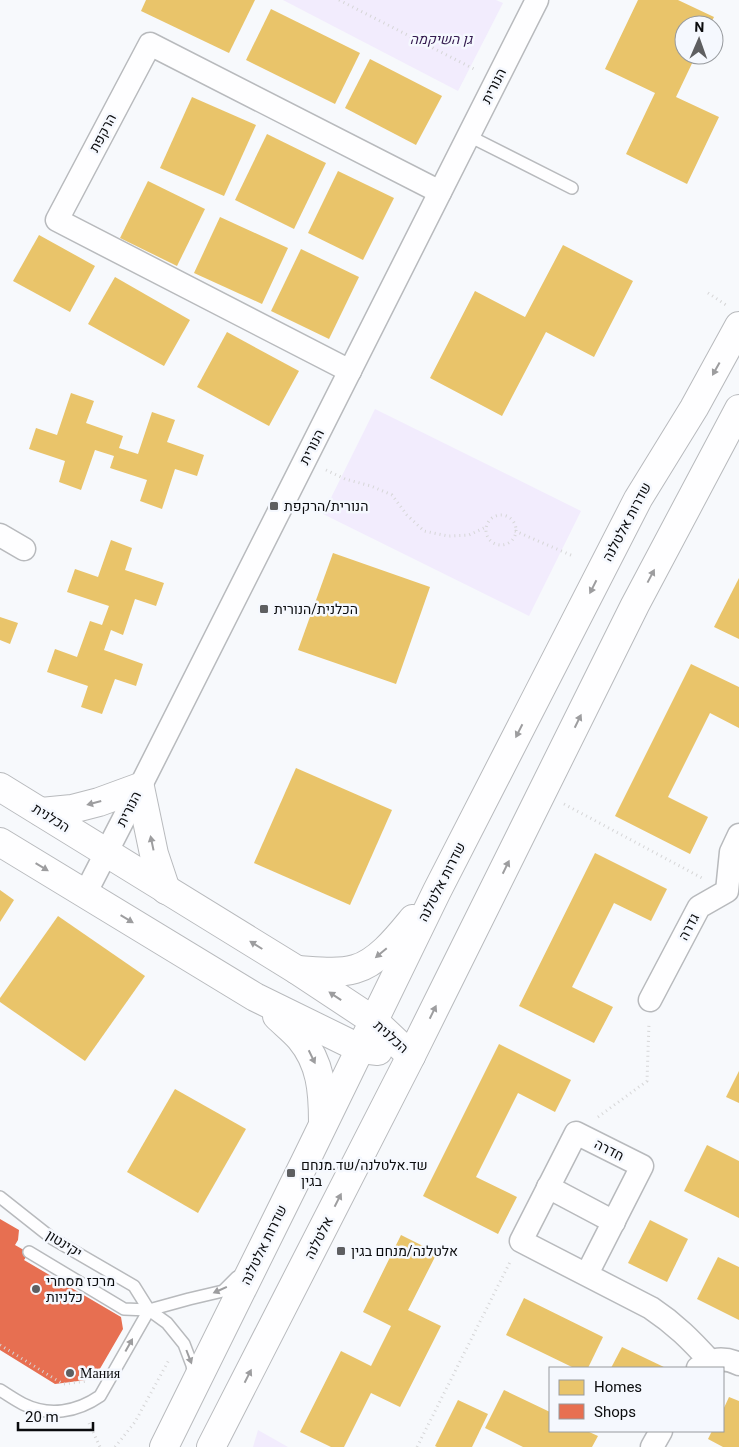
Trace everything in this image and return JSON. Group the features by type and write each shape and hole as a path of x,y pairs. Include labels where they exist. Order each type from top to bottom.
{"main road":[{"name":"שדרות אלטלנה","path":"164,1447 437,891 638,499 694,408 736,318"},
{"path":"411,1056 636,605 739,409"},
{"name":"הכלנית","path":"0,787 297,970 374,1021 411,1056"},
{"path":"41,812 72,809 140,788 154,854 166,890"},
{"name":"הכלנית","path":"0,842 255,997 361,1049 411,1056"},
{"path":"297,970 335,971 355,969 365,965 380,954 402,932 437,891"},
{"path":"255,997 299,1036 314,1062 323,1093 323,1125"},
{"name":"אלטלנה","path":"226,1420 411,1056"},
{"path":"211,1447 226,1420"},
{"path":"221,1447 226,1420"}],"street":[{"name":"הנורית","path":"85,894 537,0"},
{"name":"הרקפת","path":"350,371 57,220 150,44 440,192"},
{"path":"0,535 24,549"},
{"path":"733,894 731,852 739,835"},
{"name":"גדרה","path":"650,1000 699,907 733,894"},
{"path":"576,1133 521,1241 651,1308 688,1337 704,1364 726,1360 739,1364"},
{"name":"חדרה","path":"576,1133 642,1166 587,1274"},
{"path":"548,1188 614,1222"},
{"path":"652,1447 660,1432"}],"lane":[{"path":"469,136 572,188"},
{"name":"יקינטון","path":"0,1197 53,1239 134,1286 149,1310"},
{"path":"29,1252 124,1309 149,1310 189,1298 223,1291 233,1282 265,1243"},
{"path":"149,1310 167,1323 184,1344 192,1365 195,1386"},
{"path":"0,1390 23,1404 42,1411 62,1412 81,1407 100,1396 149,1310"}],"path":[{"path":"339,0 497,80"},
{"path":"708,293 736,318"},
{"path":"305,460 345,479 371,486 392,495 406,516 424,531 448,536 469,535 486,527 492,518 501,515 510,519 516,531 512,540 508,543 494,544 486,532 486,527"},
{"path":"516,531 573,556"},
{"path":"542,792 733,894"},
{"path":"576,1133 647,1081 650,1000"},
{"path":"417,1447 521,1241"},
{"path":"115,1447 135,1422 174,1352 184,1344"},
{"path":"0,1345 63,1384"},
{"path":"81,1407 100,1447"}],"green space":[{"name":"גן השיקמה","path":"283,0 496,0 503,3 458,91"},
{"path":"375,409 581,511 529,616 323,514"},
{"path":"258,1430 288,1447 253,1447"}],"building: Homes":[{"path":"146,0 255,0 229,53 141,11"},
{"path":"638,0 678,0 710,15 674,15 674,65 691,65 676,97 719,117 687,184 626,154 655,93 605,69"},
{"path":"271,9 360,53 335,104 246,60"},
{"path":"370,59 442,96 416,145 345,108"},
{"path":"192,97 256,125 224,196 160,168"},
{"path":"267,134 326,163 294,229 235,200"},
{"path":"338,171 394,198 363,260 308,233"},
{"path":"148,181 205,209 177,266 120,238"},
{"path":"220,217 288,248 262,304 194,273"},
{"path":"39,235 95,266 70,312 13,281"},
{"path":"563,245 633,281 594,357 546,332 502,416 430,378 475,291 525,317"},
{"path":"301,249 359,277 329,339 271,311"},
{"path":"115,277 190,320 164,366 88,324"},
{"path":"227,332 299,371 269,426 197,387"},
{"path":"71,393 94,401 86,423 123,436 119,448 138,454 152,412 175,420 167,442 204,455 197,476 175,469 162,509 140,501 147,480 110,468 114,456 95,450 81,490 59,482 65,461 29,449 36,428 57,435"},
{"path":"111,540 132,548 125,570 164,583 156,606 135,599 123,635 111,630 104,650 143,664 136,686 115,679 102,714 81,707 88,686 47,672 55,649 77,657 90,621 102,625 109,606 67,592 75,569 98,577"},
{"path":"333,553 430,587 396,684 298,650"},
{"path":"739,578 739,639 714,627"},
{"path":"0,617 18,623 10,644 0,640"},
{"path":"691,664 739,687 739,728 710,713 668,797 708,817 690,854 615,816"},
{"path":"296,768 392,810 350,905 254,863"},
{"path":"595,853 667,889 651,921 614,903 572,987 613,1007 594,1043 519,1006"},
{"path":"0,890 14,900 0,922"},
{"path":"58,916 145,976 85,1061 0,1002 0,998"},
{"path":"499,1044 571,1080 555,1112 518,1093 476,1177 517,1197 498,1234 423,1196"},
{"path":"739,1071 739,1103 726,1097"},
{"path":"175,1089 246,1129 198,1213 127,1172"},
{"path":"707,1145 739,1161 739,1218 684,1191"},
{"path":"650,1220 688,1239 667,1282 628,1263"},
{"path":"401,1235 437,1253 408,1310 441,1326 400,1407 371,1393 344,1447 331,1447 300,1432 341,1351 371,1366 391,1326 363,1312"},
{"path":"718,1257 739,1267 739,1320 697,1299"},
{"path":"524,1298 603,1337 588,1367 572,1367 506,1335"},
{"path":"622,1347 664,1367 612,1367"},
{"path":"504,1390 549,1412 549,1432 589,1432 598,1436 592,1447 523,1447 485,1428"},
{"path":"729,1397 739,1401 739,1447 723,1447 708,1439 712,1432 724,1432 724,1408"},
{"path":"458,1400 488,1414 472,1447 437,1447 435,1446"}],"building: Shops":[{"name":"מרכז מסחרי כלניות","path":"0,1219 19,1230 18,1240 15,1245 29,1253 24,1260 121,1317 123,1329 94,1379 55,1384 0,1350"}],"place":[{"name":"הנורית/הרקפת","path":"274,506"},
{"name":"הכלנית/הנורית","path":"264,609"},
{"name":"שד.אלטלנה/שד.מנחם בגין","path":"291,1173"},
{"name":"אלטלנה/מנחם בגין","path":"341,1251"},
{"name":"מרכז מסחרי כלניות","path":"36,1289"},
{"name":"Мания","path":"70,1373"}]}
